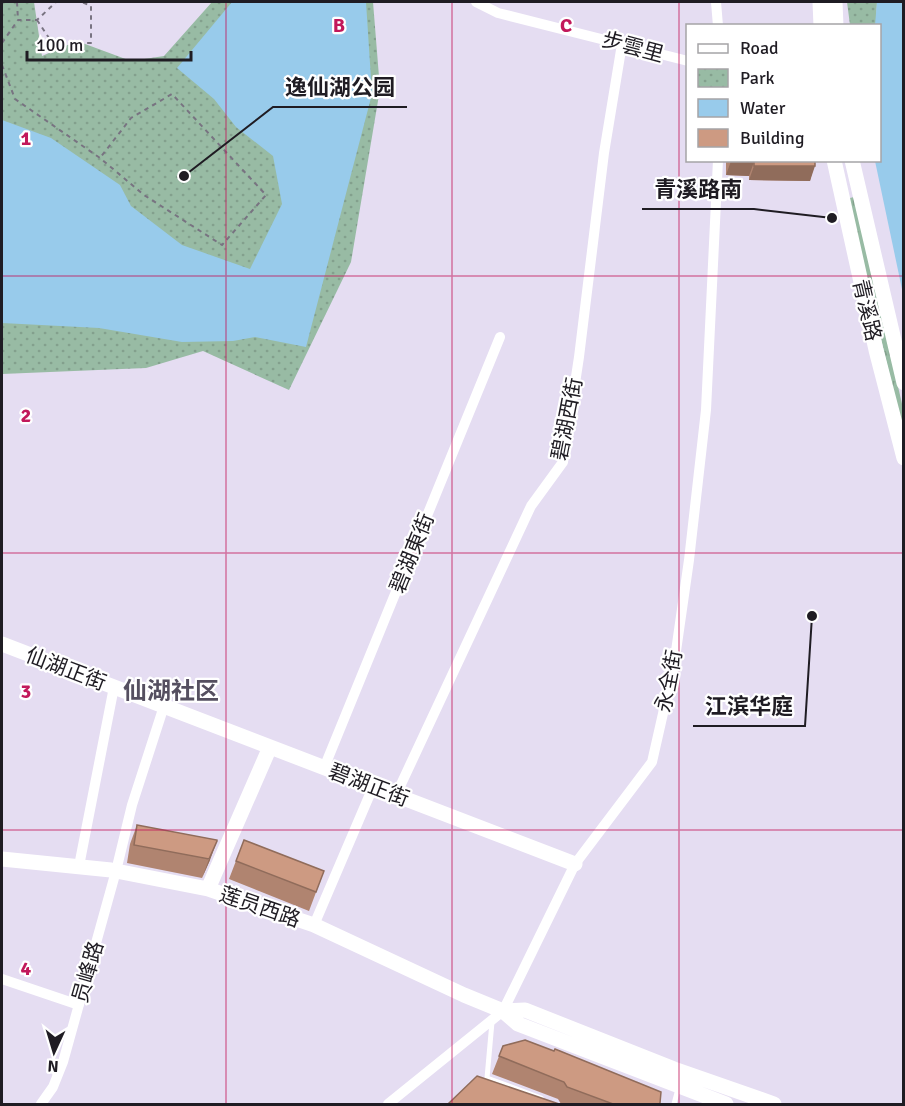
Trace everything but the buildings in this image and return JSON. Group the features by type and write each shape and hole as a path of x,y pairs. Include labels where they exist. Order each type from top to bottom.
{"main road":[{"path":"820,2 822,24"},
{"path":"835,2 836,24"},
{"name":"青溪路","path":"834,162 876,350 903,458"},
{"name":"青溪路","path":"852,162 903,383"},
{"path":"842,194 849,189 859,190"},
{"name":"仙湖正街","path":"2,644 164,706"},
{"name":"碧湖正街","path":"164,706 575,864"},
{"path":"208,889 270,747"},
{"name":"莲员西路","path":"2,859 116,871 208,889 314,925 464,995 518,1024 679,1087 699,1100 726,1104"},
{"name":"莲员西路","path":"498,1015 525,1010 674,1069 774,1104"}],"street":[{"name":"步雲里","path":"476,2 498,13 686,62"},
{"path":"716,2 718,24"},
{"name":"碧湖西街","path":"396,795 531,506 563,462 579,357 604,153 622,44"},
{"name":"永全街","path":"388,1104 498,1015 575,864 652,762 674,665 689,560 705,410 718,162"},
{"name":"碧湖東街","path":"324,768 500,337"},
{"path":"79,866 114,687"},
{"name":"员峰路","path":"41,1104 53,1087 63,1062 132,805 164,706"},
{"path":"314,925 373,787"},
{"path":"2,979 79,1005"}],"lane":[{"path":"498,1015 487,1078 547,1101"},
{"path":"674,1104 679,1087"}],"path":[{"path":"2,43 18,20 17,2"},
{"path":"18,20 37,20 56,2"},
{"path":"37,20 53,44 91,43 91,6 82,2"},
{"path":"2,65 15,99 100,158 144,195 222,245 266,195 172,94 132,118 100,158"}],"green space":[{"path":"2,2 34,2 42,56 77,41 131,61 164,56 212,2 373,2 380,89 351,262 289,390 203,351 146,368 2,374"},
{"path":"847,2 877,2 876,24 850,24"},
{"path":"854,197 903,408 903,432 849,203 850,198"}],"water":[{"path":"232,2 366,2 372,94 306,347 255,337 233,341 182,342 99,328 2,323 2,120 51,138 120,185 131,206 182,245 250,269 282,204 273,156 236,127 214,99 177,68"},
{"path":"877,2 903,2 903,294 875,162 881,162 881,24 875,24"}],"place":[{"name":"逸仙湖公园","path":"184,176"},
{"name":"青溪路南","path":"832,218"},
{"name":"江滨华庭","path":"812,616"}],"district":[{"name":"仙湖社区","path":"171,691"}]}
